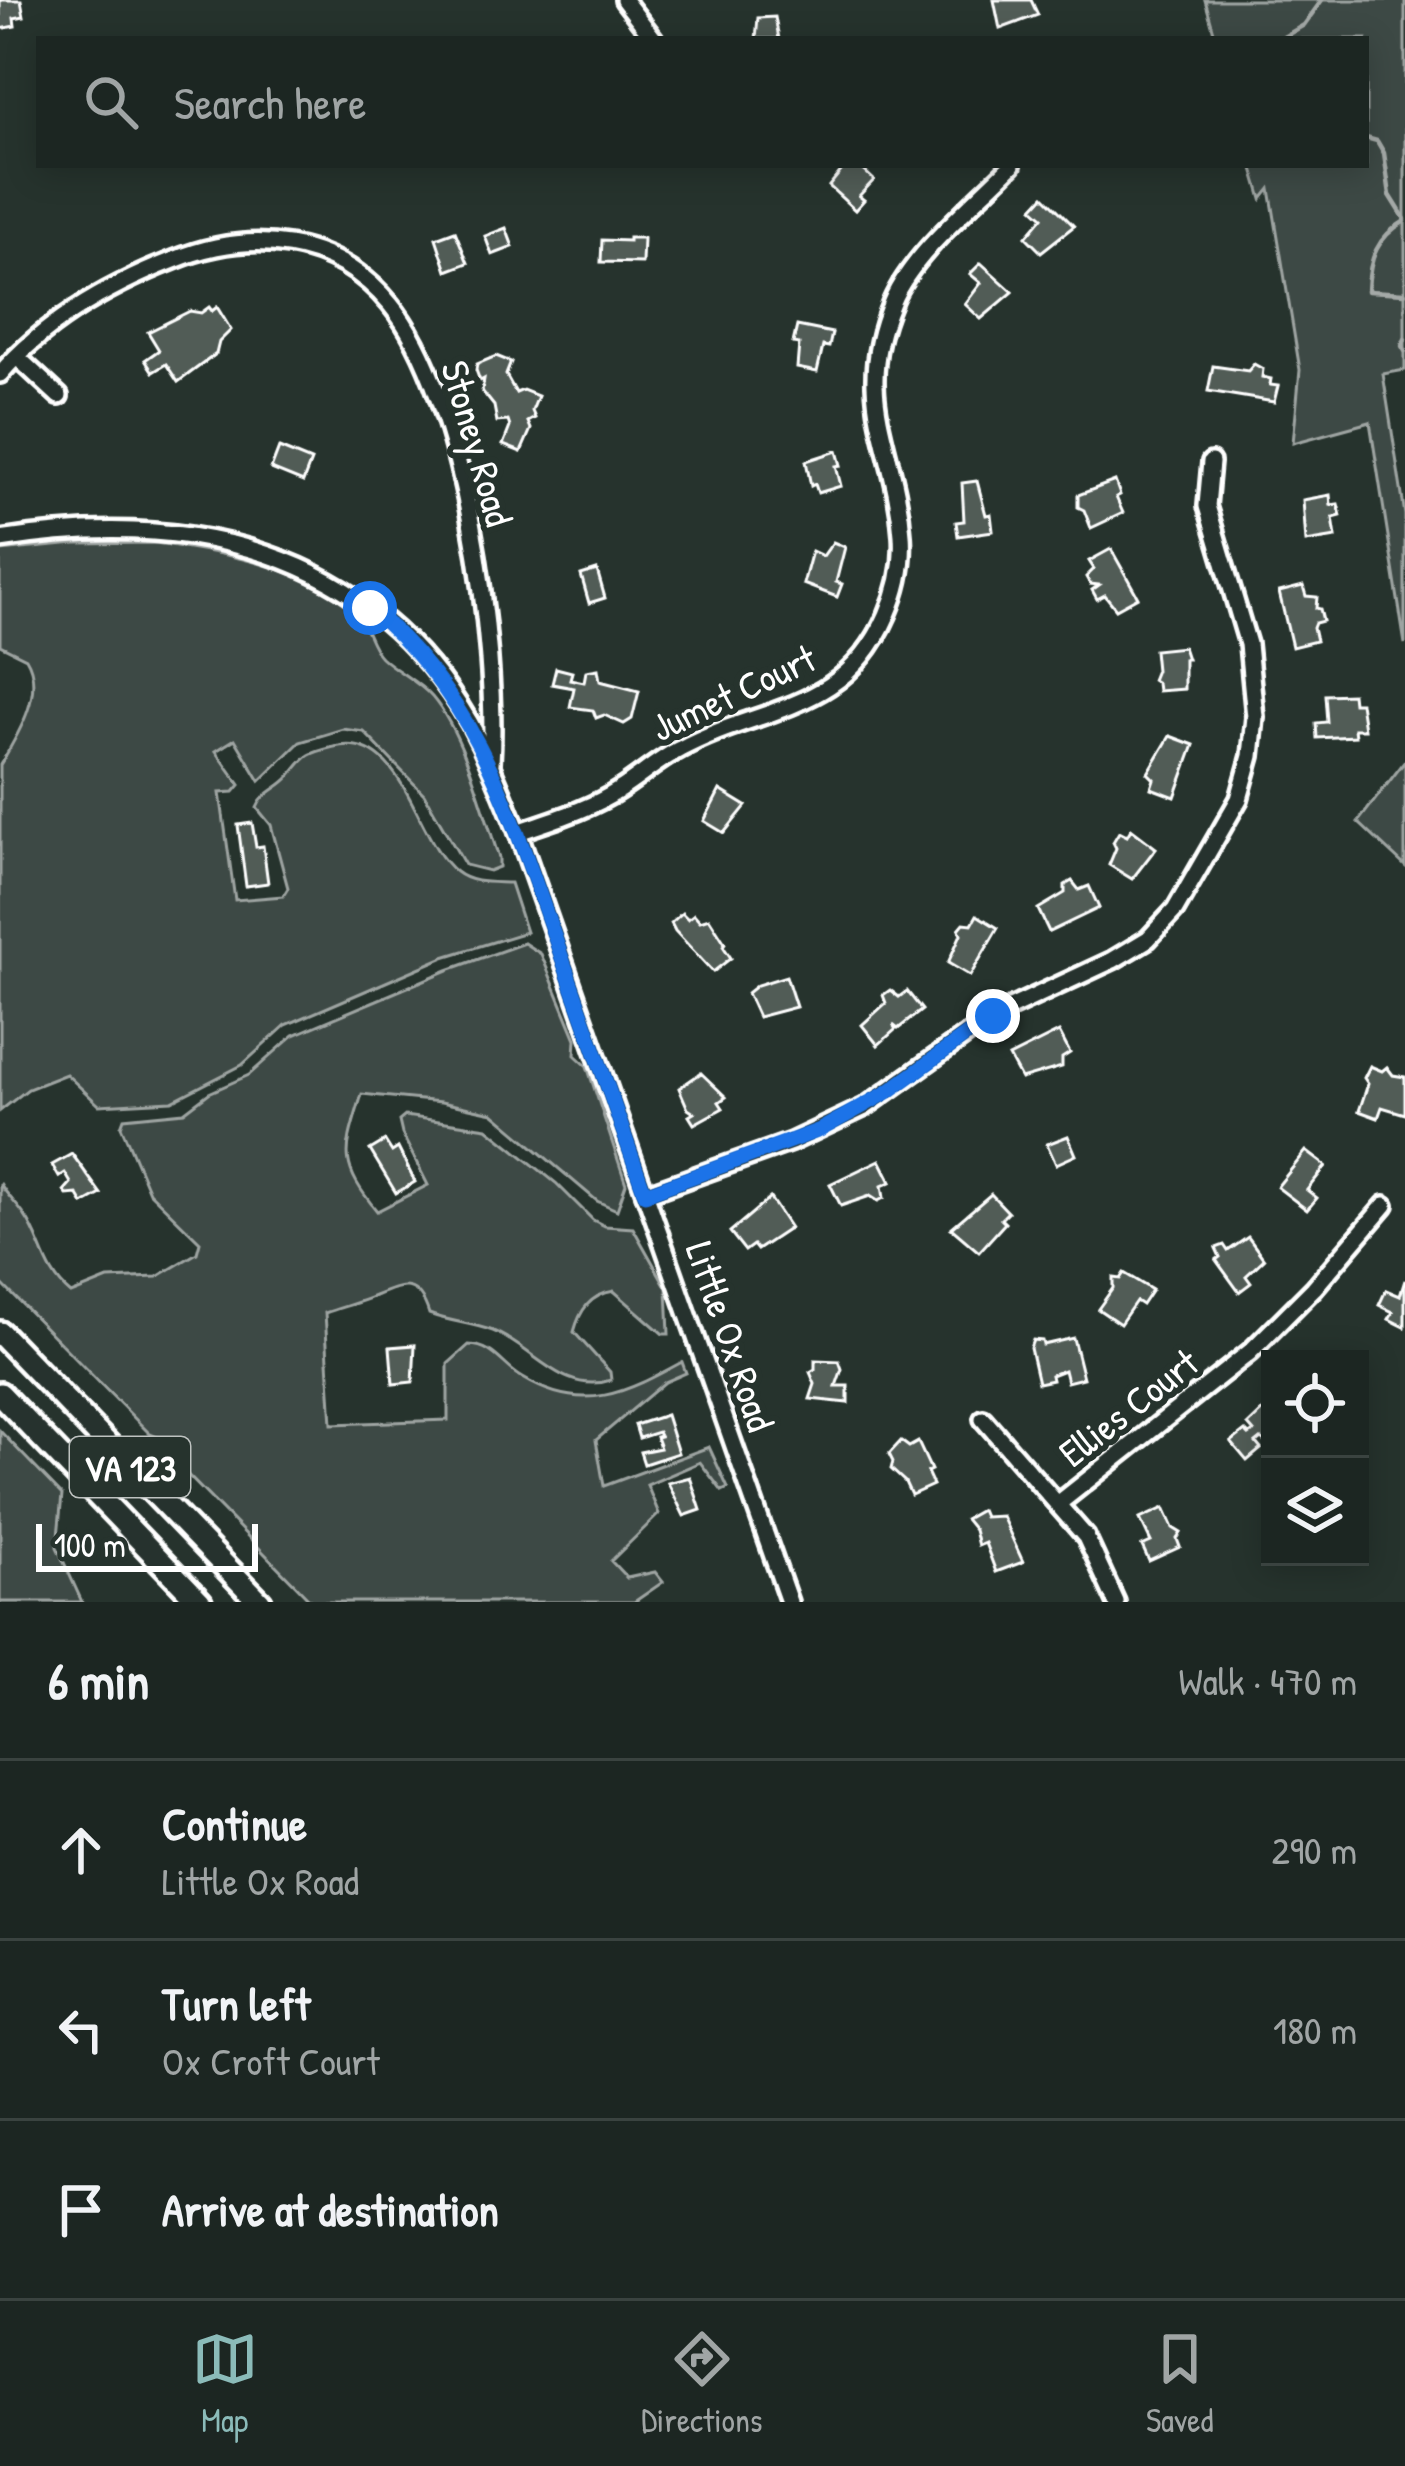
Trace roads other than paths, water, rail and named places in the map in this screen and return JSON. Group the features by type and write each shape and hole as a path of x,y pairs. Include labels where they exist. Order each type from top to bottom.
{"highway":[{"name":"VA 123","path":"0,1333 260,1602"},
{"name":"VA 123","path":"0,1394 200,1602"}],"street":[{"path":"625,0 652,36"},
{"name":"Jumet Court","path":"518,832 601,802 682,747 807,702 842,679 868,650 894,599 903,540 875,403 882,332 893,298 911,271 1009,168"},
{"name":"Stoney Road","path":"0,374 59,321 109,290 153,268 225,243 294,246 341,264 372,285 394,308 421,357 458,466 490,662 491,766"},
{"path":"16,357 59,396"},
{"path":"645,1194 791,1142 865,1107 993,1016 1148,939 1175,910 1239,799 1255,717 1248,644 1207,506 1211,461"},
{"name":"Little Ox Road","path":"0,540 118,529 223,539 312,573 370,608 420,655 469,722 518,832 789,1602"},
{"name":"Ellies Court","path":"1059,1503 1250,1352 1314,1288 1385,1205"},
{"path":"982,1419 1086,1537 1116,1602"}],"waterway":[{"path":"1285,36 1304,25 1322,0"},
{"path":"1369,139 1377,141 1384,153 1390,195 1405,219"},
{"path":"1405,221 1376,250 1368,291 1405,293"},
{"path":"1405,339 1405,351"}]}
